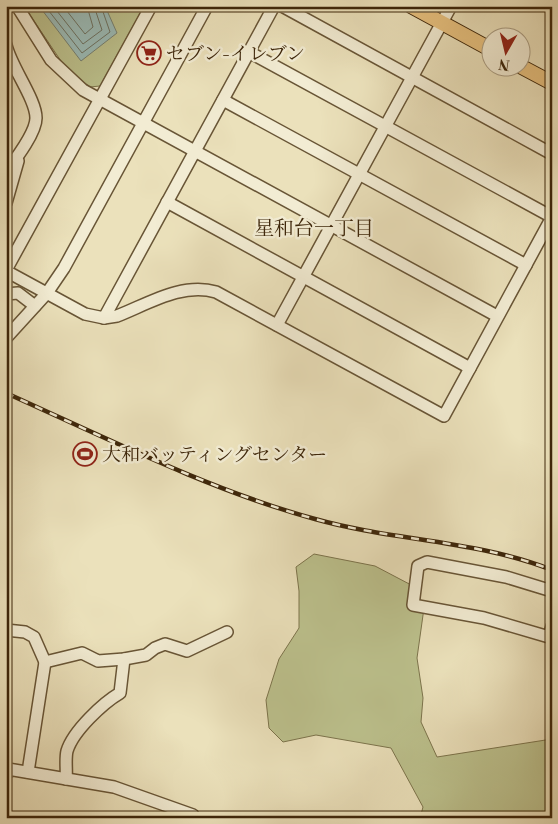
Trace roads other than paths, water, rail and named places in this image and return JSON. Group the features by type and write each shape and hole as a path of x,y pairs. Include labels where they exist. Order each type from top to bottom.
{"main road":[{"path":"411,6 480,44"},
{"path":"530,71 552,83"}],"street":[{"path":"17,6 56,66 70,80 100,100 144,122 498,316"},
{"path":"151,6 6,270 85,314 104,318 117,316 179,291 204,288 216,292 444,416 552,217 249,52"},
{"path":"7,335 47,293 64,268 207,6"},
{"path":"104,318 274,6"},
{"path":"282,6 552,154"},
{"path":"277,325 451,6"},
{"path":"6,45 9,59 34,108 36,118 21,150 6,172"},
{"path":"223,100 526,265"},
{"path":"6,203 21,150"},
{"path":"167,202 470,368"},
{"path":"6,294 18,293 35,306"},
{"path":"552,591 506,577 428,562 418,566 413,605 484,618 549,637 552,626"},
{"path":"6,630 25,632 34,636 46,662 28,772"},
{"path":"46,662 82,653 98,660 124,659 146,655 155,648 165,644 187,651 227,632"},
{"path":"66,779 68,751 75,738 103,704 120,693 124,659"},
{"path":"6,775 8,769 114,787 193,815"}],"water":[{"path":"39,6 105,6 117,33 81,61"}],"railway":[{"path":"6,393 159,462 237,494 276,507 344,526 494,552 552,570"}],"place":[{"name":"セブン-イレブン","path":"149,53"},
{"name":"大和バッティングセンター","path":"85,454"}],"district":[{"name":"星和台一丁目","path":"314,228"}]}
